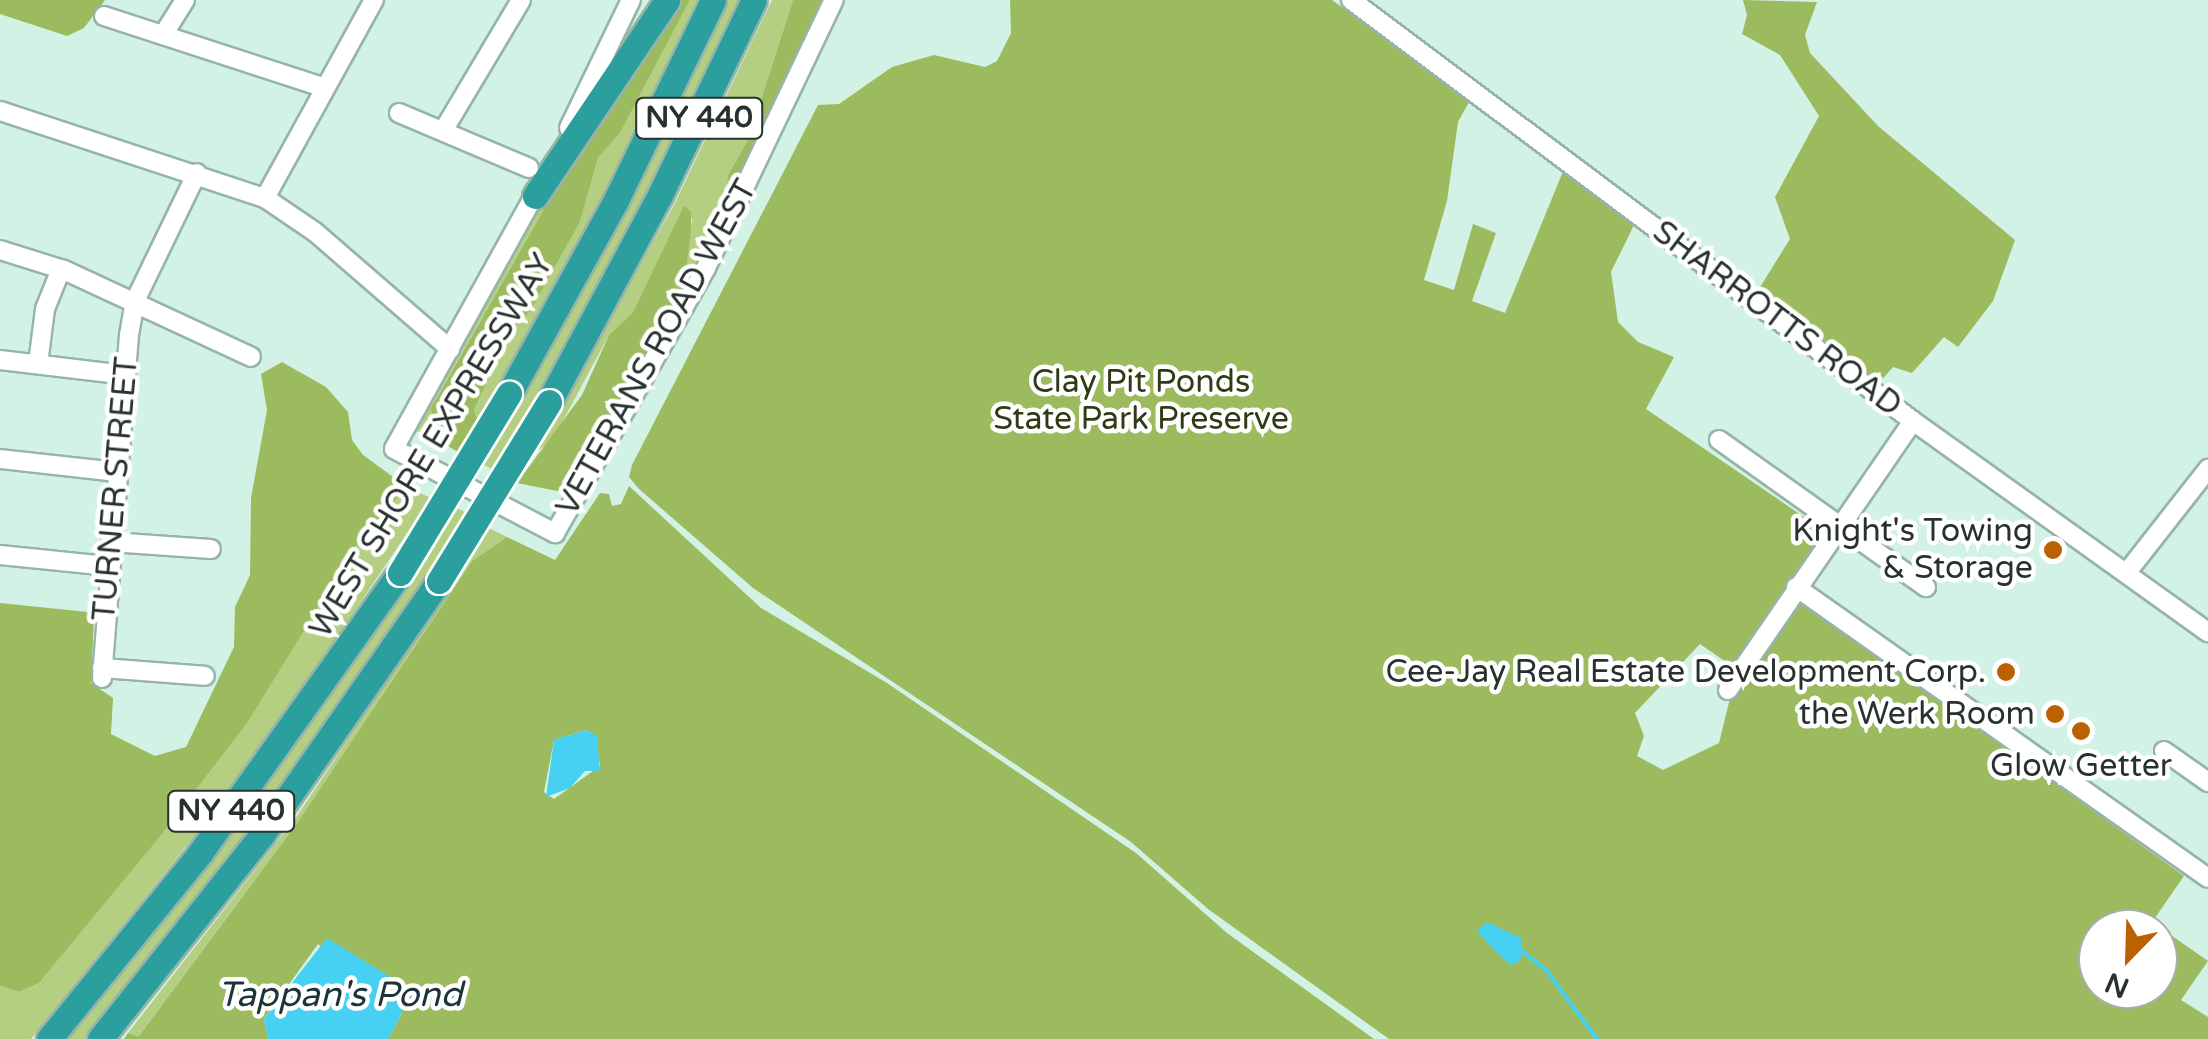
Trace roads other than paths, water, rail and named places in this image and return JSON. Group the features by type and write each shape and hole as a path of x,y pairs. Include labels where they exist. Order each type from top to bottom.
{"highway":[{"path":"535,196 668,0"},
{"name":"WEST SHORE EXPRESSWAY","path":"49,1039 200,853 400,573 509,394 616,200 713,0"},
{"name":"NY 440","path":"106,1034 296,790 439,581 549,402 680,157 754,0"}],"street":[{"path":"163,35 185,0"},
{"path":"265,198 374,0"},
{"path":"443,132 522,0"},
{"path":"0,111 265,198 315,232 450,350 535,196 632,0"},
{"name":"VETERANS ROAD WEST","path":"450,350 394,449 555,533 686,306 834,0"},
{"name":"SHARROTTS ROAD","path":"1350,0 1912,421 2128,571 2208,632"},
{"path":"104,16 323,87"},
{"path":"399,113 528,168"},
{"name":"TURNER STREET","path":"197,173 135,301 116,472 102,673 204,676"},
{"path":"0,250 61,269 251,357"},
{"path":"38,364 45,309 61,269"},
{"path":"0,360 125,376"},
{"path":"1728,690 1912,421"},
{"path":"1719,440 1926,587"},
{"path":"0,459 116,472"},
{"path":"2128,571 2208,468"},
{"path":"111,542 211,549"},
{"path":"0,555 109,566"},
{"path":"1796,587 2208,878"},
{"path":"2164,751 2208,782"}],"water":[{"path":"586,730 597,736 600,771 585,771 570,788 546,797 554,740"},
{"path":"1487,922 1521,938 1521,960 1510,965 1493,949 1477,931"},
{"name":"Tappan's Pond","path":"327,938 395,980 402,1013 388,1039 268,1039 264,1019"}],"waterway":[{"path":"1521,950 1546,970 1597,1039"}],"place":[{"name":"Knight's Towing & Storage","path":"2053,550"},
{"name":"Cee-Jay Real Estate Development Corp.","path":"2006,672"},
{"name":"the Werk Room","path":"2055,714"},
{"name":"Glow Getter","path":"2081,731"}],"park label":[{"name":"Clay Pit Ponds State Park Preserve","path":"1141,402"}]}
